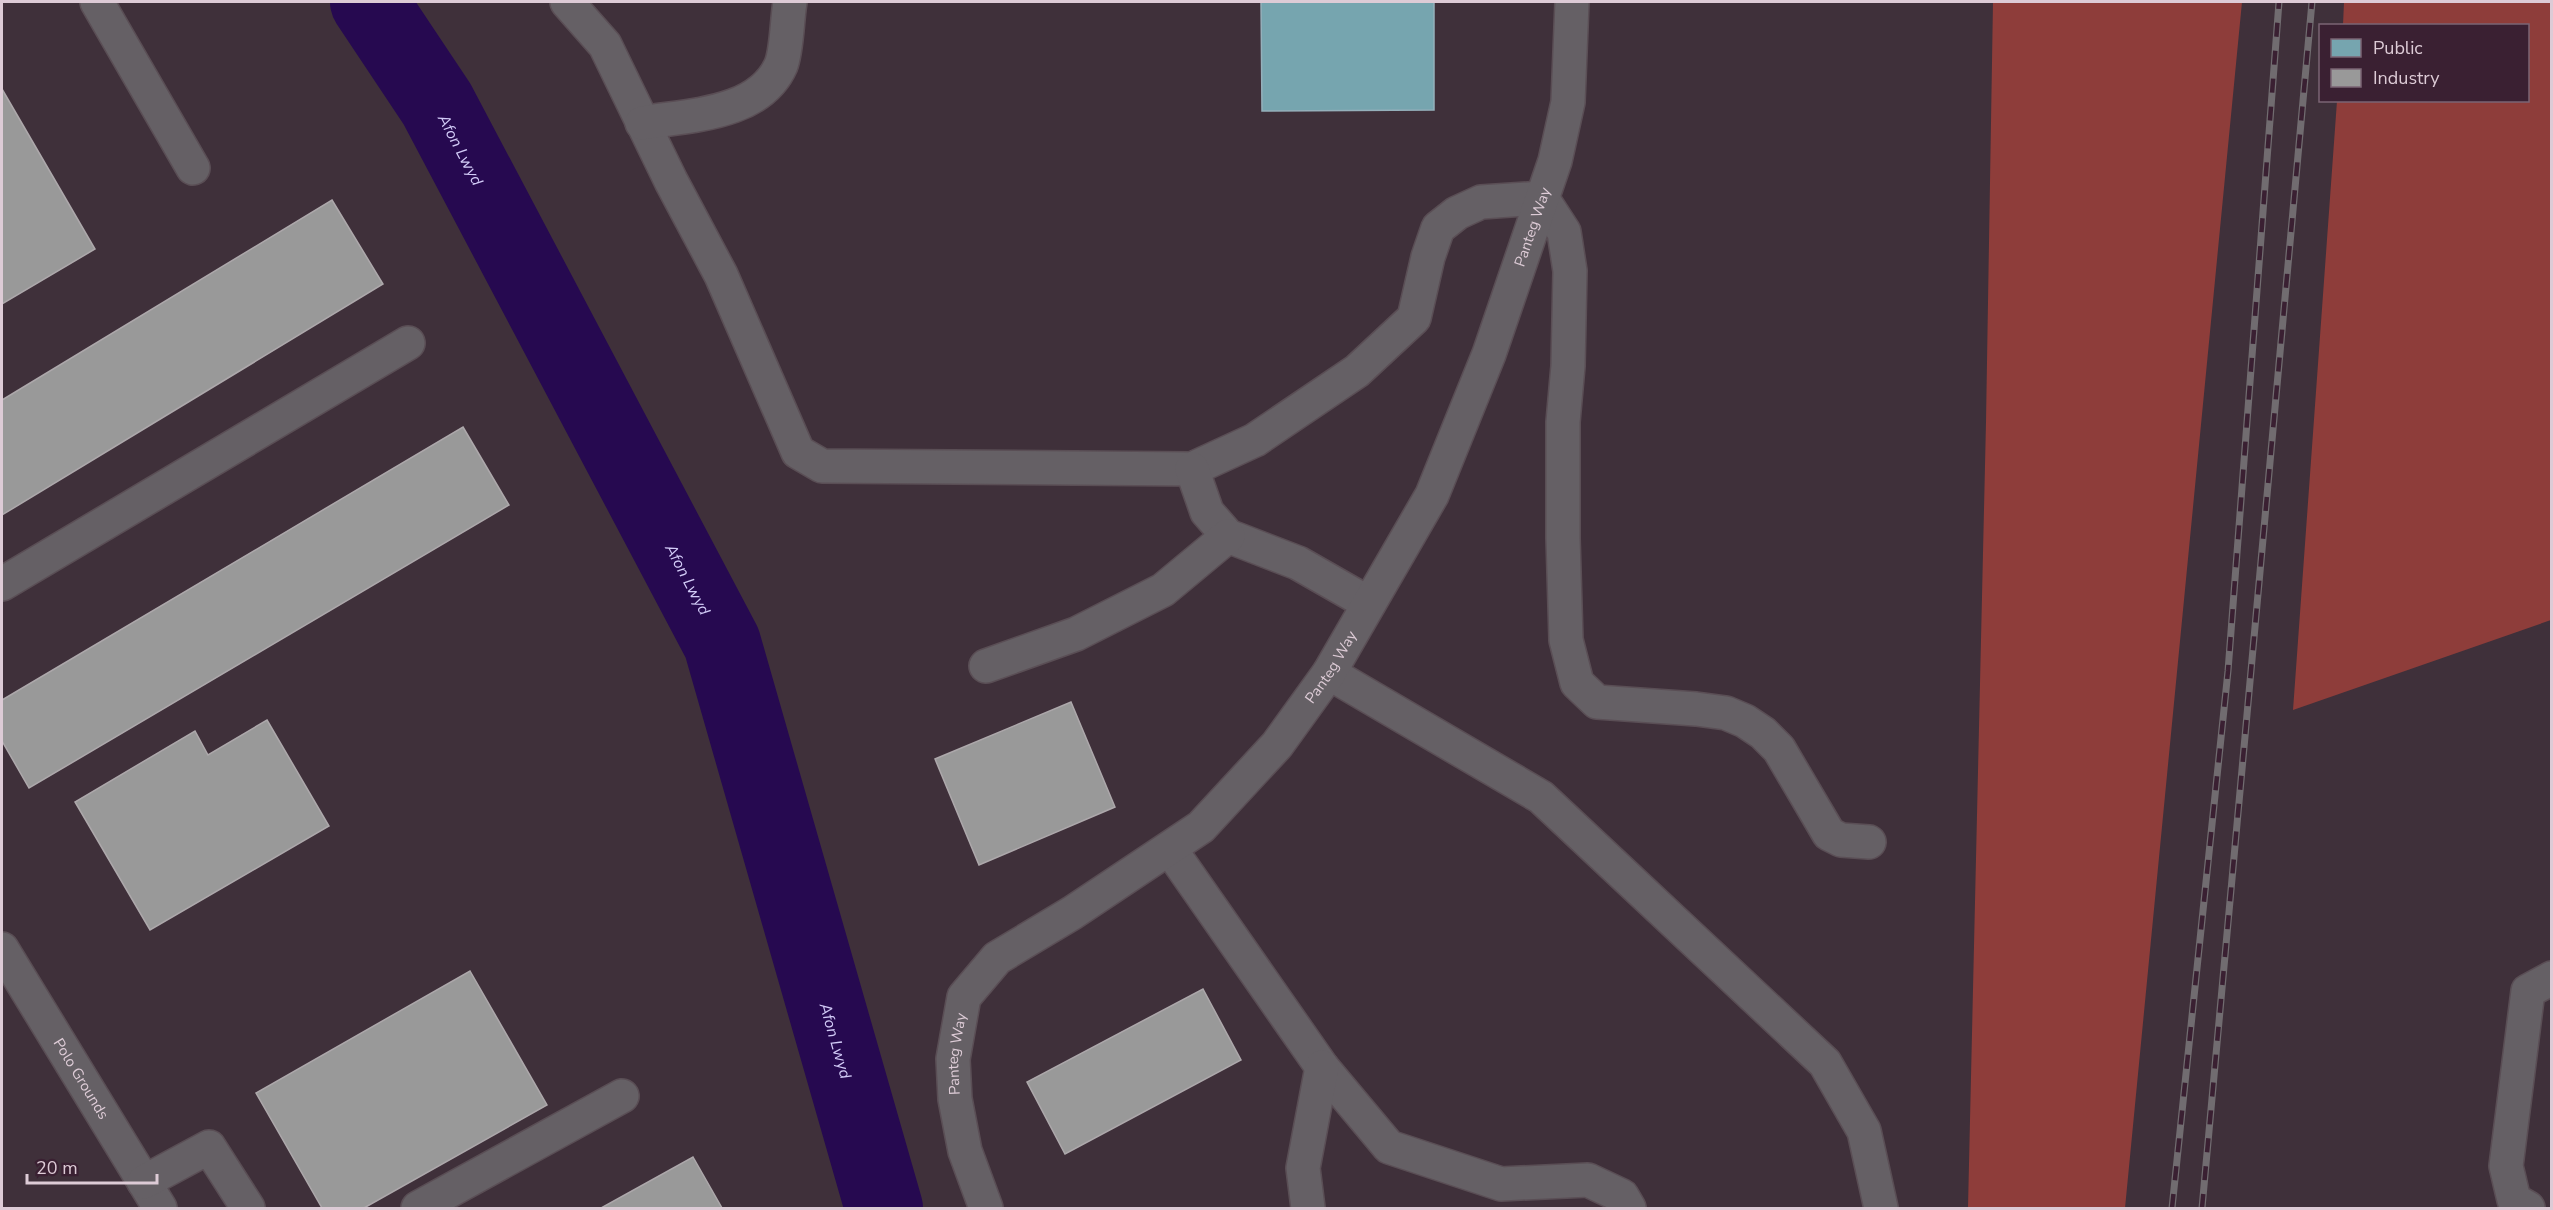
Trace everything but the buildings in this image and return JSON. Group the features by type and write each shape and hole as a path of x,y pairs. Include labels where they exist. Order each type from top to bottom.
{"street":[{"path":"97,2 193,168"},
{"path":"567,2 605,45 642,123 721,275 798,452 822,466 1192,469 1255,440 1357,371 1414,318 1428,257 1438,228 1457,213 1481,202 1542,198 1564,232 1570,271 1568,366 1563,422 1563,538 1566,640 1577,683 1597,702 1696,709 1726,714 1745,721 1763,733 1779,749 1829,834 1841,840 1869,842"},
{"path":"642,123 728,108 762,93 781,65 790,2"},
{"name":"Panteg Way","path":"986,1209 965,1151 956,1099 953,1059 964,997 997,958 1201,827 1278,745 1329,673 1432,495 1489,354 1555,161 1568,102 1572,2"},
{"path":"2,584 408,343"},
{"path":"1192,469 1207,512 1228,536 1298,563 1368,603"},
{"path":"986,666 1076,634 1163,590 1228,536"},
{"path":"1329,673 1542,797 1825,1063 1864,1131 1881,1209"},
{"path":"1170,849 1322,1067 1389,1147 1500,1184 1588,1180 1622,1196 1629,1209"},
{"name":"Polo Grounds","path":"2,949 152,1195"},
{"path":"2528,1209 2514,1200 2506,1166 2528,992 2552,978"},
{"path":"1308,1209 1303,1167 1322,1067"},
{"path":"418,1209 622,1096"},
{"path":"152,1195 209,1147 248,1209"}],"shaded area":[{"path":"1993,2 2242,2 2125,1208 1968,1208"},
{"path":"2344,2 2551,2 2551,620 2293,710 2337,102 2529,102 2529,24 2343,24"}],"waterway":[{"name":"Afon Lwyd","path":"369,2 437,104 722,643 884,1208"}],"railway":[{"path":"2172,1208 2228,671 2279,2"},
{"path":"2202,1208 2312,2"}]}
